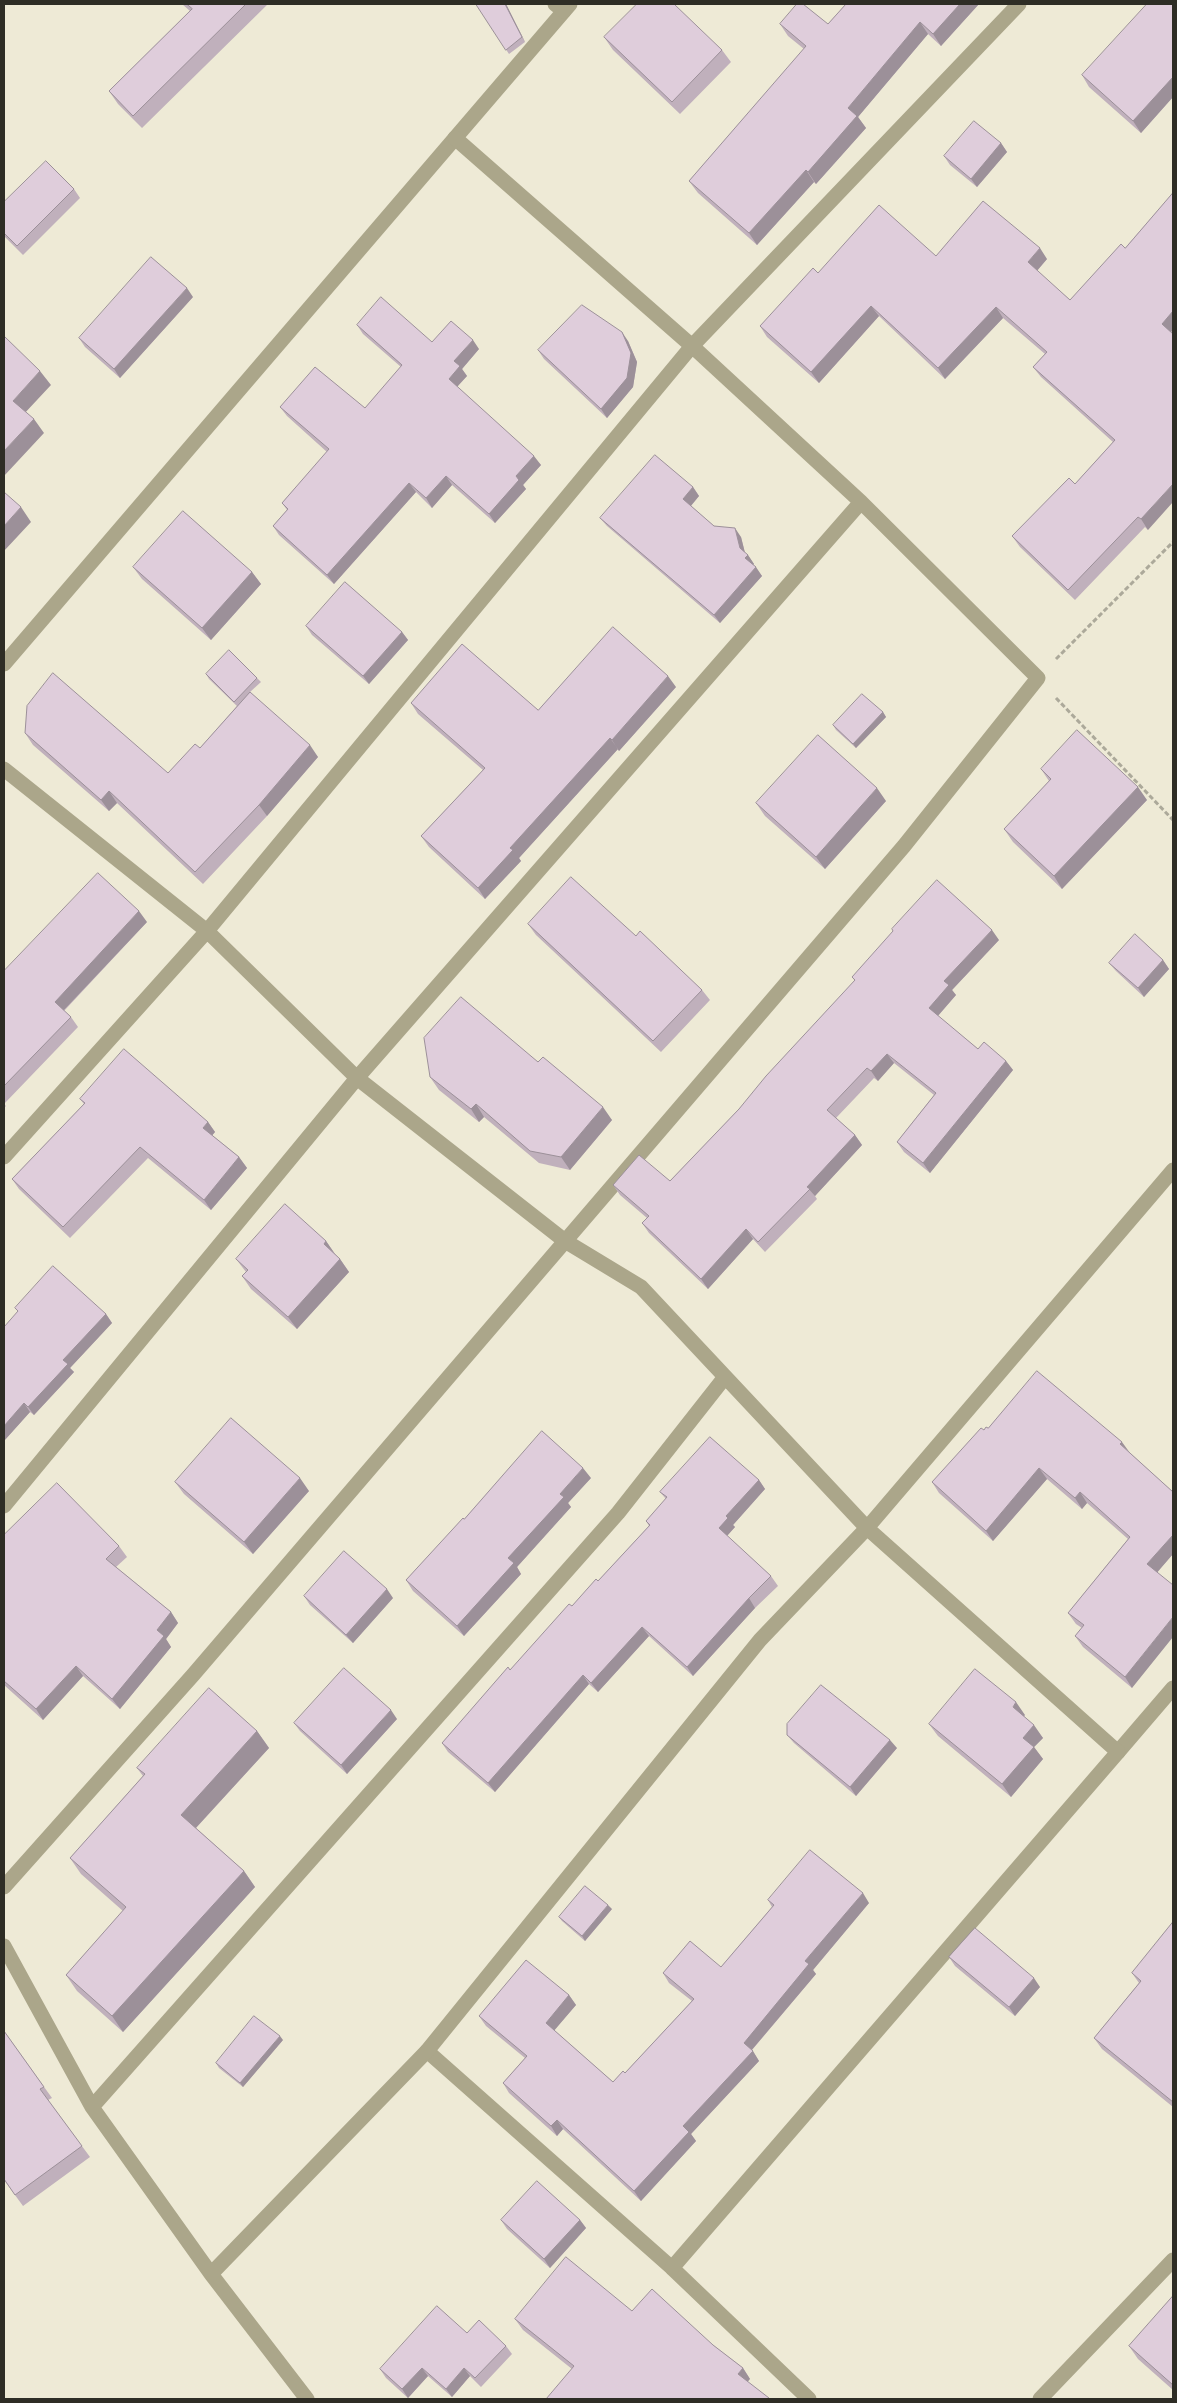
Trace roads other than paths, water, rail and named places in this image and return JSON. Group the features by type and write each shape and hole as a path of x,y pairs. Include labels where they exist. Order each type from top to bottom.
{"street":[{"path":"4,1157 208,931 692,346 1019,4"},
{"path":"4,664 455,138 563,6"},
{"path":"4,1887 193,1675 904,846 1038,678 861,502 692,346 455,138"},
{"path":"4,1506 357,1078 861,502"},
{"path":"4,768 208,931 357,1078 565,1241 641,1287 867,1528 1118,1752"},
{"path":"211,2274 427,2051 760,1640 867,1528 1173,1170"},
{"path":"92,2107 618,1513 725,1377"},
{"path":"672,2268 1173,1688"},
{"path":"4,1946 92,2107 211,2274 307,2399"},
{"path":"427,2051 672,2268 809,2399"},
{"path":"1040,2399 1173,2260"}]}
